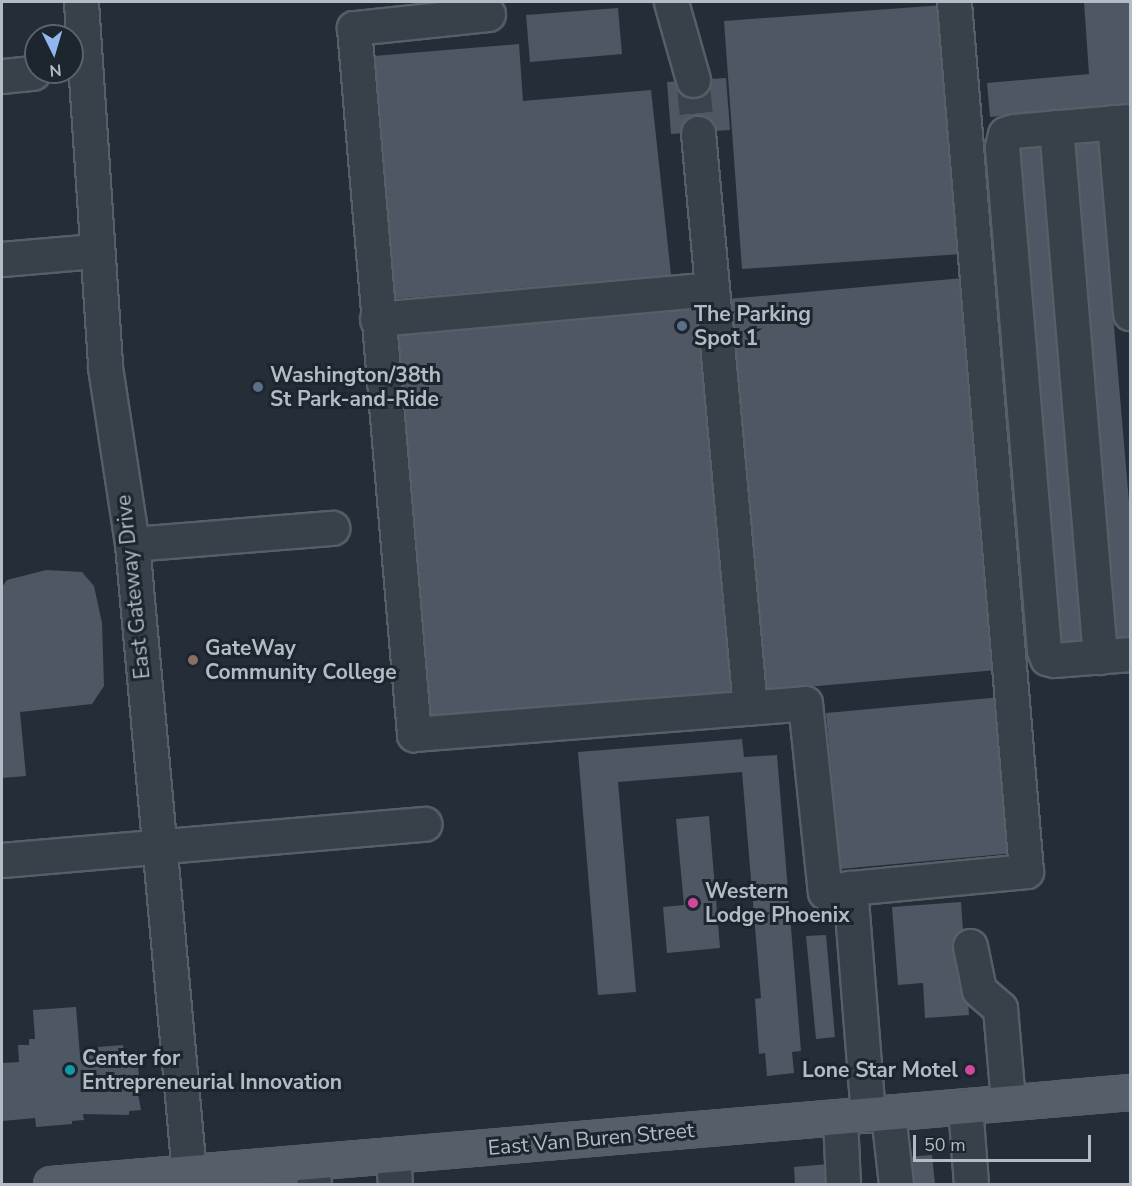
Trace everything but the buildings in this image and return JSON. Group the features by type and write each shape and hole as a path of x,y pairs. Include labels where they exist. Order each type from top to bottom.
{"main road":[{"name":"East Van Buren Street","path":"51,1185 189,1173 265,1176 394,1170 865,1116 1131,1092"}],"street":[{"name":"East Gateway Drive","path":"81,2 96,251 110,413 132,544 157,847 189,1173"},
{"path":"671,2 693,80"},
{"path":"488,14 354,28 414,734 805,703 825,892 1026,871 954,2"},
{"path":"1056,128 1115,655 1053,660 1047,658 1044,650 1002,147 1005,134 1014,131 1122,122 1131,313"},
{"path":"698,133 750,708"},
{"path":"2,259 96,251"},
{"path":"377,319 712,289"},
{"path":"132,544 332,528"},
{"path":"2,860 424,824"},
{"path":"850,888 865,1116 896,1185"},
{"path":"970,945 979,990 1000,1008 1008,1102"},
{"path":"965,1106 971,1185"},
{"path":"843,1185 865,1116"}],"tunnel":[{"path":"693,80 698,133"}],"place":[{"name":"The Parking Spot 1","path":"682,326"},
{"name":"Washington/38th St Park-and-Ride","path":"258,387"},
{"name":"GateWay Community College","path":"193,660"},
{"name":"Western Lodge Phoenix","path":"693,903"},
{"name":"Center for Entrepreneurial Innovation","path":"70,1070"},
{"name":"Lone Star Motel","path":"970,1070"}]}
